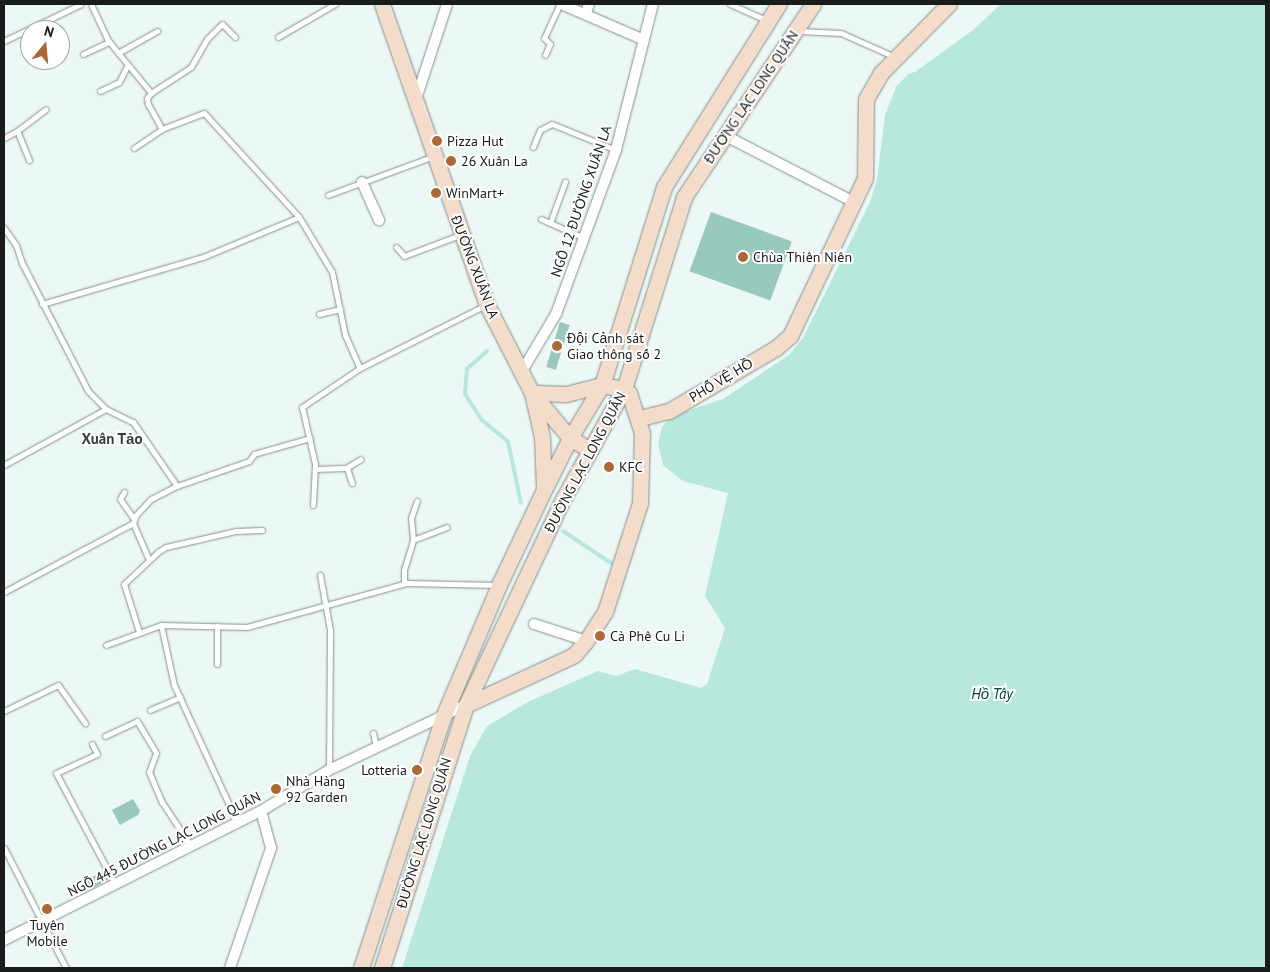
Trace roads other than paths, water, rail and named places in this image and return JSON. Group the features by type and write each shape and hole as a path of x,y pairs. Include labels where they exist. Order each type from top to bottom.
{"main road":[{"name":"ĐƯỜNG XUÂN LA","path":"382,4 487,305 522,370 532,393 570,438 588,449"},
{"name":"ĐƯỜNG LẠC LONG QUÂN","path":"361,968 443,717 499,585 544,490 570,438 602,385 664,187 780,4"},
{"name":"ĐƯỜNG LẠC LONG QUÂN","path":"382,968 466,704 588,449 624,389 684,197 813,4"},
{"name":"PHỐ VỆ HỒ","path":"640,418 669,411 783,343 795,327 854,202 867,166 866,99 881,73 949,4"},
{"path":"466,704 574,654 586,641 605,612 640,503 642,433 640,418 624,389 602,385 565,394 532,393 542,437 544,490"}],"street":[{"path":"416,99 447,4"},
{"path":"561,4 587,9 644,40"},
{"name":"NGÕ 12 ĐƯỜNG XUÂN LA","path":"522,370 556,314 582,237 616,150 653,4"},
{"path":"726,136 854,202"},
{"path":"362,182 379,220"},
{"path":"534,624 586,641"},
{"name":"NGÕ 445 ĐƯỜNG LẠC LONG QUÂN","path":"4,940 261,811 329,770 376,746 443,717 466,704"},
{"path":"230,968 271,848 261,811"}],"lane":[{"path":"4,41 70,6 81,4"},
{"path":"91,4 109,42 128,66 137,72 151,92"},
{"path":"278,37 335,4"},
{"path":"545,55 550,44 544,38 561,4"},
{"path":"730,4 769,21"},
{"path":"162,129 148,104 147,98 151,92 185,73 199,57 207,39 222,24 235,37"},
{"path":"118,53 157,31"},
{"path":"796,31 841,33 896,57"},
{"path":"83,54 109,42"},
{"path":"100,91 119,82 128,66"},
{"path":"4,138 18,131 46,109"},
{"path":"134,148 162,129 204,113 300,216 332,272 345,335 360,368"},
{"path":"533,147 540,130 552,124 616,150"},
{"path":"18,131 30,160"},
{"path":"328,195 434,156"},
{"path":"550,223 565,182"},
{"path":"42,304 203,257 300,216"},
{"path":"541,219 582,237"},
{"path":"4,228 16,245 22,263 42,304 88,391 106,409 133,422 177,486"},
{"path":"396,247 404,256 461,234"},
{"path":"313,505 315,469 302,407 360,368 487,305"},
{"path":"319,314 340,309"},
{"path":"4,465 106,409"},
{"path":"4,592 134,521 151,499 177,486 248,461 254,454 310,438"},
{"path":"315,469 347,468 361,459"},
{"path":"347,468 352,483"},
{"path":"124,492 120,499 134,521 149,560"},
{"path":"404,583 404,570 413,540 411,518 417,501"},
{"path":"413,540 447,527"},
{"path":"139,632 123,589 128,578 149,560 166,547 236,531 262,530"},
{"path":"320,575 330,630 329,770"},
{"path":"106,645 161,625 246,627 404,583 499,585"},
{"path":"161,625 174,685 237,822"},
{"path":"217,626 217,664"},
{"path":"4,711 58,685 85,723"},
{"path":"150,710 180,697"},
{"path":"105,736 137,720 156,753 149,772 162,802 190,845"},
{"path":"373,733 376,746"},
{"path":"92,744 96,754 56,773 115,884"},
{"path":"4,848 66,968"}],"water":[{"name":"Hồ Tây","path":"1001,4 1266,4 1266,968 402,968 470,756 487,726 530,701 598,671 616,676 635,669 701,688 707,684 725,628 705,596 728,493 683,481 663,465 658,443 662,427 672,416 723,399 789,355 803,338 870,202 877,180 885,115 896,87 908,74 915,72 973,30"}],"waterway":[{"path":"487,351 467,369 465,394 482,420 508,442 521,503"},
{"path":"563,531 614,565"}],"place":[{"name":"Pizza Hut","path":"437,141"},
{"name":"26 Xuân La","path":"451,161"},
{"name":"WinMart+","path":"436,193"},
{"name":"Chùa Thiên Niên","path":"743,257"},
{"name":"Đội Cảnh sát Giao thông số 2","path":"557,346"},
{"name":"KFC","path":"609,467"},
{"name":"Cà Phê Cu Li","path":"600,636"},
{"name":"Lotteria","path":"417,770"},
{"name":"Nhà Hàng 92 Garden","path":"276,789"},
{"name":"Tuyên Mobile","path":"47,909"}],"district":[{"name":"Xuân Tảo","path":"112,439"}]}
